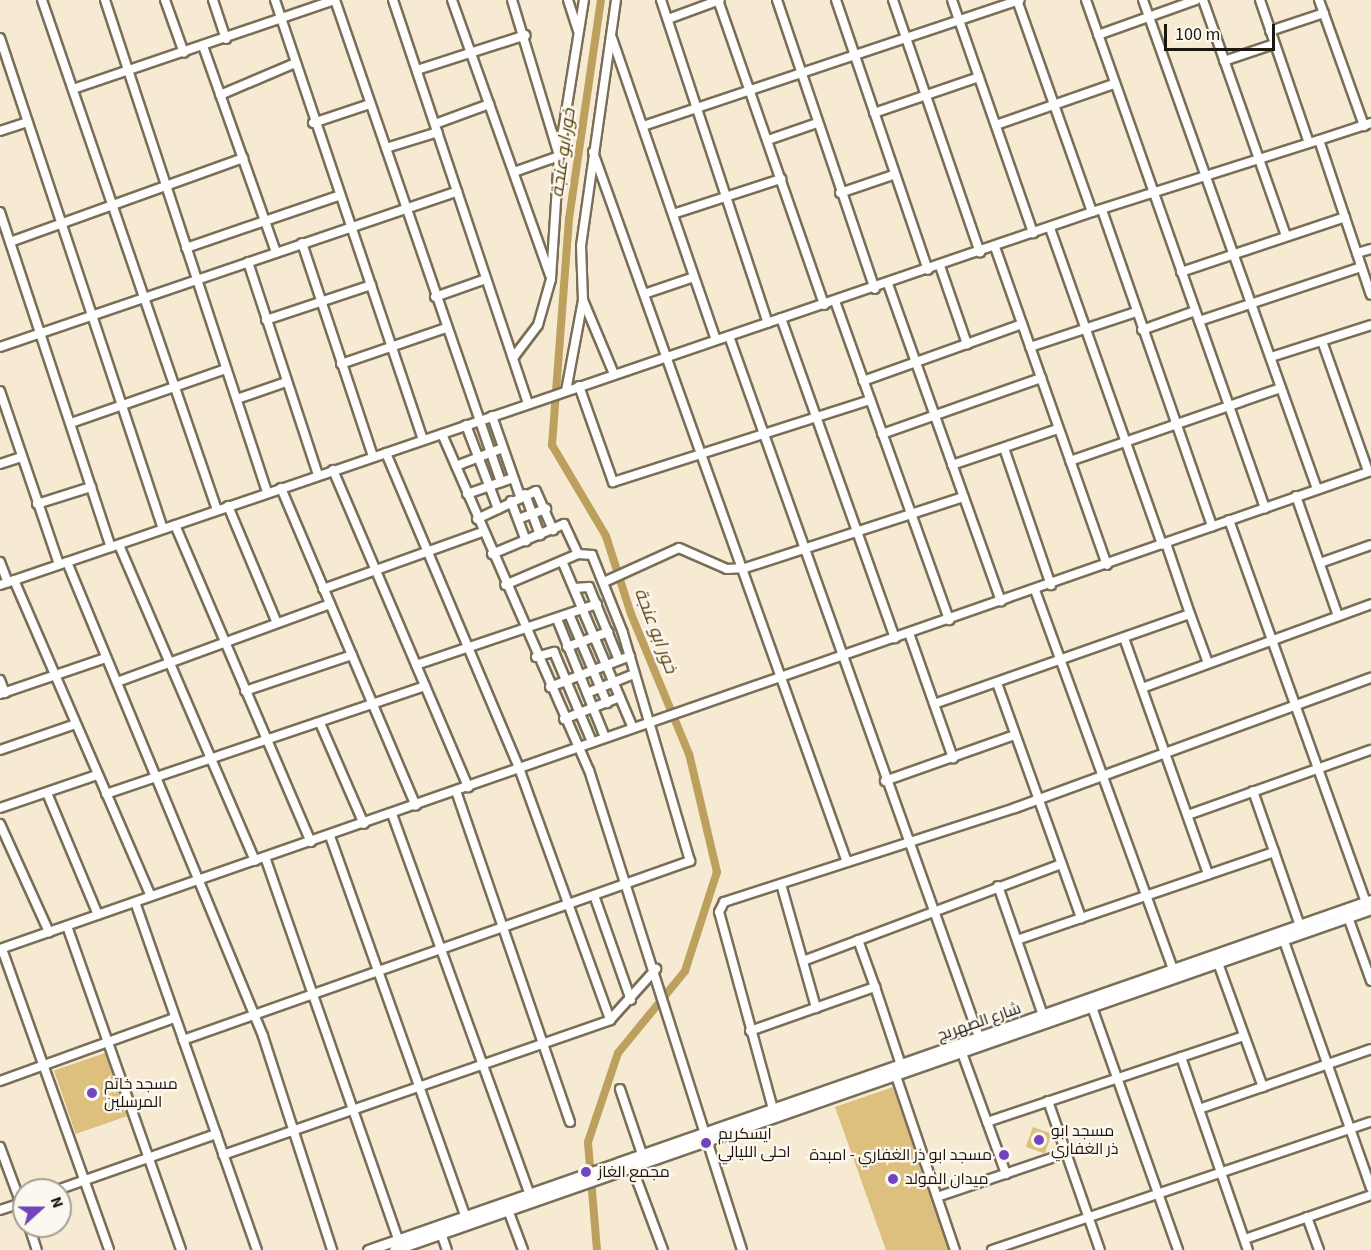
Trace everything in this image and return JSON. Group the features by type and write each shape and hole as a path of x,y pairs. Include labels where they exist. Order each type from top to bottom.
{"main road":[{"name":"شارع الصهريج","path":"596,1174 642,1154 706,1137 896,1076 1284,941 1348,917 1369,904"},
{"name":"شارع الصهريج","path":"596,1174 632,1167 773,1109 1173,969 1369,904"},
{"path":"368,1250 530,1193 596,1174"},
{"path":"394,1250 508,1210 581,1179"}],"street":[{"path":"42,0 217,510"},
{"path":"105,0 129,70 164,187 267,492"},
{"path":"165,0 184,52"},
{"path":"213,0 226,39"},
{"path":"275,0 293,64 393,346 423,440"},
{"path":"73,88 226,39 335,0 435,297 501,482"},
{"path":"393,0 528,404"},
{"path":"452,0 551,279"},
{"path":"512,0 526,35 559,156"},
{"path":"568,0 578,31"},
{"path":"513,358 538,325 551,279 559,156 584,0"},
{"path":"566,391 583,300 581,246 616,0"},
{"path":"661,0 768,323"},
{"path":"668,19 719,0 824,305"},
{"path":"777,0 840,192 875,289"},
{"path":"836,0 893,175 928,270"},
{"path":"893,0 980,252"},
{"path":"952,0 1033,233"},
{"path":"643,126 1018,0 1092,213"},
{"path":"1086,0 1264,508"},
{"path":"1143,0 1203,177 1252,303 1317,489"},
{"path":"1098,36 1196,0"},
{"path":"1203,0 1256,158 1286,236"},
{"path":"1260,0 1309,143"},
{"path":"7,583 164,530 267,492 781,318 875,289 1092,213 1256,158 1367,125 1319,0"},
{"path":"1270,31 1324,13"},
{"path":"417,70 526,35"},
{"path":"612,36 716,340"},
{"path":"0,38 124,403 164,530"},
{"path":"1224,61 1274,44"},
{"path":"203,46 276,252"},
{"path":"220,94 293,64"},
{"path":"874,113 978,77"},
{"path":"996,125 1114,84"},
{"path":"313,123 370,104"},
{"path":"386,148 489,104"},
{"path":"0,131 28,122"},
{"path":"768,140 817,123"},
{"path":"1319,140 1371,295"},
{"path":"593,153 705,453 847,862"},
{"path":"514,172 559,156"},
{"path":"10,242 243,158"},
{"path":"840,192 893,175"},
{"path":"674,214 780,179"},
{"path":"0,347 93,313 457,191"},
{"path":"186,248 338,196"},
{"path":"1102,210 1212,526"},
{"path":"0,212 39,334 115,546 170,664 255,861"},
{"path":"1181,272 1345,217"},
{"path":"1050,228 1125,441 1208,663"},
{"path":"302,243 373,457"},
{"path":"995,246 1107,565"},
{"path":"1357,254 1371,249"},
{"path":"248,262 318,475"},
{"path":"940,266 968,344"},
{"path":"1199,321 1361,267"},
{"path":"644,294 694,277"},
{"path":"435,297 486,279"},
{"path":"888,284 1001,602"},
{"path":"266,320 371,285"},
{"path":"583,300 614,374"},
{"path":"835,301 949,620"},
{"path":"1142,330 1195,311"},
{"path":"1030,347 1136,312"},
{"path":"781,318 895,638"},
{"path":"863,381 1022,324"},
{"path":"1271,357 1371,325"},
{"path":"341,364 446,328"},
{"path":"729,336 839,657 979,1038"},
{"path":"109,1250 45,1065 1,949 416,806 605,737 1051,585 1370,471 1322,341"},
{"path":"71,423 226,369"},
{"path":"882,434 1041,378"},
{"path":"237,399 286,382"},
{"path":"579,386 613,482 870,400"},
{"path":"1070,461 1281,388"},
{"path":"0,391 38,504 202,880 251,1017 267,1048 290,1131 332,1250"},
{"path":"492,416 513,478 532,514 540,536"},
{"path":"466,425 498,509"},
{"path":"952,465 1058,429"},
{"path":"442,434 524,630 577,747 629,886 742,1250"},
{"path":"456,466 503,448"},
{"path":"1004,448 1051,585"},
{"path":"386,453 519,768 610,1020"},
{"path":"0,464 22,457"},
{"path":"333,470 374,571 468,787"},
{"path":"467,495 513,478"},
{"path":"38,504 92,487"},
{"path":"281,488 416,806"},
{"path":"477,519 523,495 538,492 553,530"},
{"path":"1296,496 1338,616"},
{"path":"604,582 679,548 727,569 745,568 856,530 964,498"},
{"path":"511,501 526,540"},
{"path":"228,506 277,623"},
{"path":"518,519 546,509"},
{"path":"1229,520 1317,770 1369,904"},
{"path":"492,554 540,536 564,524 578,554"},
{"path":"175,525 311,842"},
{"path":"323,589 482,532"},
{"path":"1320,563 1371,545"},
{"path":"183,1041 569,908 690,861 618,618 592,555 578,554 505,585"},
{"path":"562,561 633,728"},
{"path":"0,562 7,583 55,675 151,896"},
{"path":"574,588 588,585 619,660"},
{"path":"1035,590 1173,969"},
{"path":"117,682 225,646 277,623 330,604"},
{"path":"416,665 597,604"},
{"path":"1142,688 1371,604"},
{"path":"569,614 607,703"},
{"path":"934,704 1190,614"},
{"path":"605,622 618,618"},
{"path":"557,619 605,737"},
{"path":"557,658 580,642 608,632"},
{"path":"909,633 953,758"},
{"path":"1124,638 1208,874"},
{"path":"536,657 552,651 557,658 592,742"},
{"path":"245,691 352,655"},
{"path":"550,687 630,656"},
{"path":"0,680 3,694 106,658"},
{"path":"562,670 588,659"},
{"path":"588,693 634,674"},
{"path":"773,1109 750,1031 719,906 1104,777 1371,678"},
{"path":"997,683 1081,918"},
{"path":"106,794 212,761 425,686"},
{"path":"564,719 620,697"},
{"path":"320,723 364,824"},
{"path":"0,750 76,724"},
{"path":"885,781 1016,735"},
{"path":"1188,815 1371,750"},
{"path":"0,808 97,775"},
{"path":"456,791 570,1122"},
{"path":"1253,791 1300,926"},
{"path":"47,793 98,915"},
{"path":"392,814 530,1193"},
{"path":"0,824 49,932"},
{"path":"330,836 376,975 465,1216"},
{"path":"1017,940 1274,852"},
{"path":"265,857 398,1239"},
{"path":"802,961 1061,864"},
{"path":"781,884 816,1008"},
{"path":"998,886 1043,1015"},
{"path":"595,898 631,1000"},
{"path":"135,902 256,1250"},
{"path":"1348,917 1371,981"},
{"path":"67,926 181,1250"},
{"path":"858,940 901,1065"},
{"path":"1284,941 1371,1188"},
{"path":"1218,963 1263,1087"},
{"path":"224,1155 545,1045 610,1020 631,1000 656,969"},
{"path":"750,1031 875,987"},
{"path":"1092,1007 1178,1250"},
{"path":"0,1081 174,1018"},
{"path":"987,1122 1244,1036"},
{"path":"1199,1109 1371,1049"},
{"path":"962,1053 1006,1174"},
{"path":"1181,1057 1248,1250"},
{"path":"896,1076 956,1250"},
{"path":"620,1089 642,1154"},
{"path":"1048,1101 1100,1250"},
{"path":"992,1250 1371,1122"},
{"path":"72,1185 216,1134"},
{"path":"0,1147 12,1178"},
{"path":"937,1197 1066,1153"},
{"path":"632,1167 663,1250"},
{"path":"1245,1239 1371,1195"},
{"path":"508,1210 523,1250"},
{"path":"1307,1217 1319,1250"},
{"path":"441,1233 447,1250"}],"building":[{"name":"مسجد خاتم المرسلين","path":"105,1053 127,1116 76,1134 54,1071"},
{"name":"ميدان المولد","path":"893,1087 949,1250 886,1250 835,1107"},
{"name":"مسجد ابو ذر الغفاري","path":"1033,1127 1052,1134 1045,1154 1026,1147"}],"waterway":[{"name":"خور ابو عنجة","path":"597,1250 588,1142 618,1053 685,971 717,872 689,754 631,614 606,536 552,445 569,219 601,0"}],"place":[{"name":"مسجد خاتم المرسلين","path":"92,1093"},
{"name":"مسجد ابو ذر الغفاري","path":"1039,1140"},
{"name":"ايسكريم احلى الليالي","path":"706,1143"},
{"name":"مسجد ابو ذر الغفاري - امبدة","path":"1004,1155"},
{"name":"مجمع الغاز","path":"586,1172"},
{"name":"ميدان المولد","path":"893,1179"}]}
